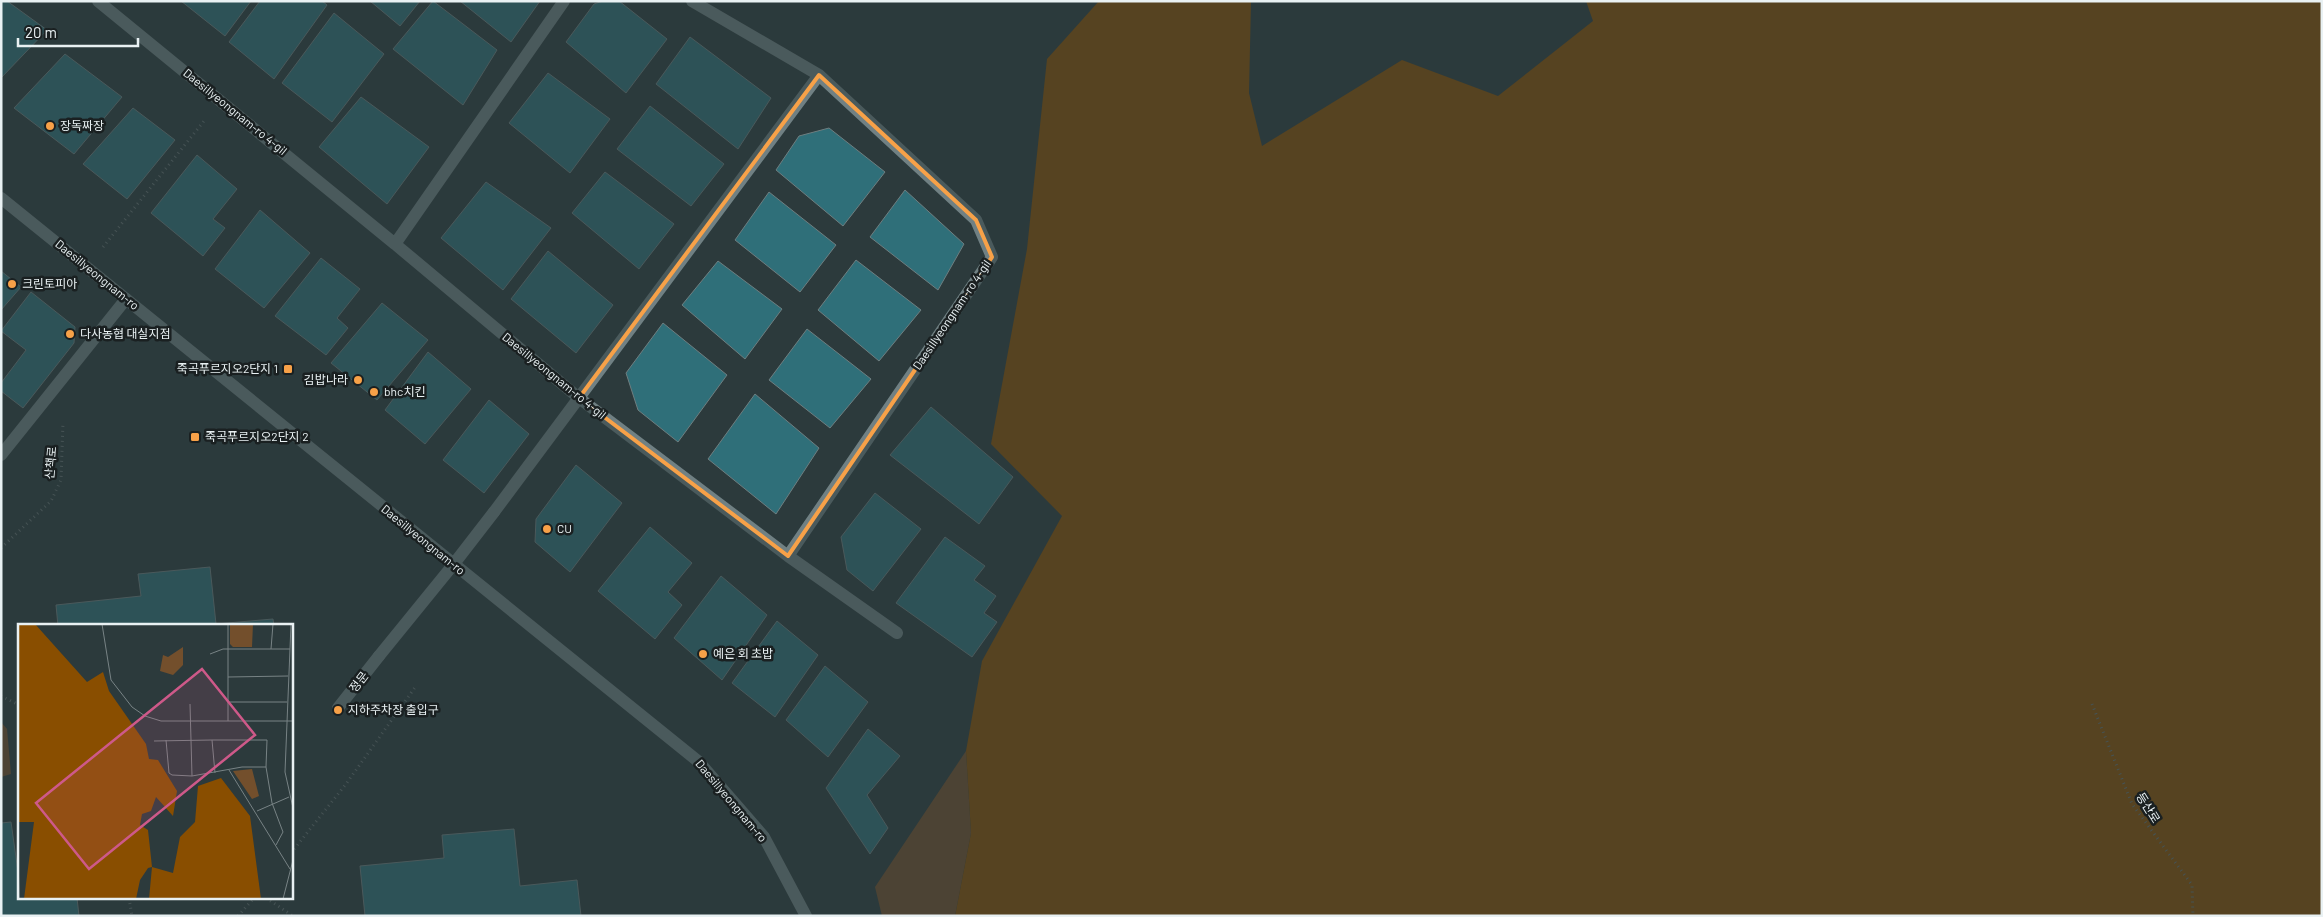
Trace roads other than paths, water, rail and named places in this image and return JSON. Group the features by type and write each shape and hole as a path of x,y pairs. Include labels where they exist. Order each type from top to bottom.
{"street":[{"name":"Daesillyeongnam-ro 4-gil","path":"98,1 221,100 579,398 788,556 896,632"},
{"path":"395,244 564,1"},
{"name":"Daesillyeongnam-ro 4-gil","path":"692,1 819,75 976,220 992,257 788,556"},
{"path":"453,565 819,75"},
{"name":"Daesillyeongnam-ro","path":"1,198 699,762 764,837 806,916"},
{"path":"1,455 126,299"},
{"name":"정문","path":"338,708 453,565"}],"place":[{"name":"장독짜장","path":"50,126"},
{"name":"크린토피아","path":"12,284"},
{"name":"다사농협 대실지점","path":"70,334"},
{"name":"죽곡푸르지오2단지 1","path":"288,369"},
{"name":"김밥나라","path":"358,380"},
{"name":"bhc치킨","path":"374,392"},
{"name":"죽곡푸르지오2단지 2","path":"195,437"},
{"name":"CU","path":"547,529"},
{"name":"예은 회 초밥","path":"703,654"},
{"name":"지하주차장 출입구","path":"338,710"}]}
